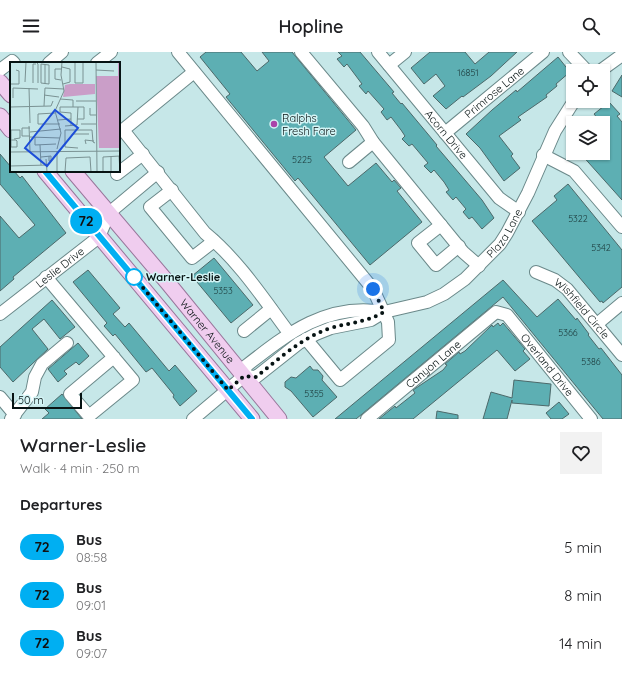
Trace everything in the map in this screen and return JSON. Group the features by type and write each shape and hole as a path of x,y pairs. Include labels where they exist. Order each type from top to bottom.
{"main road":[{"path":"0,82 10,95"},
{"path":"0,116 10,129"},
{"name":"Warner Avenue","path":"46,172 99,237 175,324 252,419"},
{"name":"Warner Avenue","path":"74,172 278,419"}],"street":[{"path":"50,62 62,52"},
{"path":"98,62 111,52"},
{"path":"178,52 373,289 388,322 389,340 340,380 306,339"},
{"path":"301,52 363,126 373,142 441,225 479,266"},
{"name":"Acorn Drive","path":"378,52 499,198 519,212"},
{"path":"389,65 405,52"},
{"name":"Primrose Lane","path":"445,133 543,52"},
{"path":"569,52 580,64"},
{"path":"609,64 622,54"},
{"path":"0,70 10,62"},
{"path":"194,72 123,130 158,172 205,233 222,247 289,333"},
{"name":"Plaza Lane","path":"244,376 256,377 306,339 331,328 371,320 384,312 427,302 444,294 479,266 500,244 519,212 543,155 568,108"},
{"path":"349,162 373,142"},
{"path":"120,172 143,154"},
{"path":"543,155 574,171 622,228"},
{"path":"99,237 108,213 158,172"},
{"path":"172,190 150,207 192,258 214,241"},
{"path":"441,225 418,243 436,265 459,246"},
{"name":"Leslie Drive","path":"0,314 99,237"},
{"name":"Wishfield Circle","path":"536,272 555,280 567,289 622,355"},
{"path":"46,277 114,357 133,380 89,416 70,394 114,357"},
{"path":"597,324 622,303"},
{"path":"244,331 271,309"},
{"name":"Plaza Lane","path":"194,419 244,376 246,366 289,333 306,324 335,314 367,309 384,312"},
{"name":"Canyon Lane","path":"367,419 496,312 502,312"},
{"name":"Overland Drive","path":"502,312 507,315 591,419"},
{"path":"0,397 13,417 32,392 35,377 42,364 67,343"}],"building":[{"path":"206,52 241,52 257,71 269,61 262,52 292,52 356,130 324,157 348,186 376,163 392,182 394,180 401,188 397,191 422,222 370,265 298,178 295,181 226,97 230,94 200,57"},
{"path":"338,52 360,52 394,92 392,93 401,104 402,103 482,200 494,218 482,229 472,217 469,219 463,212 466,209 456,197 453,200 446,192 449,190 434,170 431,173 424,166 428,163 412,144 409,146 402,139 405,136 391,117 387,120 381,112 384,109 368,91 366,94 359,86 362,84 347,64 344,67 337,59 342,56"},
{"path":"430,52 465,52 475,64 489,52 517,52 491,76 446,109 433,96 445,86 436,74 424,84 411,68"},
{"path":"558,57 566,67 566,75 556,84 557,86 546,95 547,97 518,117 521,120 499,136 513,154 511,156 520,168 504,181 480,148 466,134 516,90 517,92"},
{"path":"622,75 622,97 612,91"},
{"path":"610,103 620,114 617,116 622,122 622,200 586,160 610,160 610,116 596,116 594,114 602,108 610,108"},
{"path":"0,154 10,166 10,172 15,172 20,178 22,176 66,233 13,277 14,279 0,291 0,216 19,238 35,225 0,184"},
{"path":"568,184 622,250 622,287 603,303 602,301 600,302 532,221 557,200 554,196"},
{"path":"214,258 253,305 231,323 192,276"},
{"path":"88,270 120,308 113,314 125,327 129,323 169,371 175,365 197,391 180,406 173,397 174,395 152,368 146,372 115,334 113,336 104,326 107,323 73,282"},
{"path":"503,280 537,317 558,299 576,320 577,318 599,349 601,348 622,375 622,419 603,419 503,297 356,419 335,419"},
{"path":"52,300 75,327 60,339 44,319 32,329 48,349 13,382 0,367 0,347"},
{"path":"498,323 500,326 503,323 525,349 523,351 530,359 515,371 497,350 413,419 379,419 415,393 413,390 443,370 447,365 445,364 459,352 460,354 465,351 492,325 493,327"},
{"path":"78,343 89,356 79,365 76,362 64,371 67,374 58,382 48,369"},
{"path":"310,366 313,370 318,370 323,376 322,380 337,397 313,417 291,391 285,387 285,382 291,377 296,378"},
{"path":"514,380 551,384 549,406 512,403 512,400 507,419 483,419 491,392 512,398"},
{"path":"62,394 82,419 42,419 49,413 45,409"},
{"path":"559,402 569,414 562,419 551,419 546,413"},
{"path":"437,411 458,415 458,419 436,419"}],"bus line":[{"name":"72","path":"46,172 99,237 175,324 252,419"}],"place":[{"name":"Ralphs Fresh Fare","path":"274,124"},
{"name":"Warner-Leslie","path":"134,277"}],"route":[{"path":"134,277 175,324 228,390 244,376 256,377 299,343 316,334 331,328 371,320 384,312 373,289"}]}
